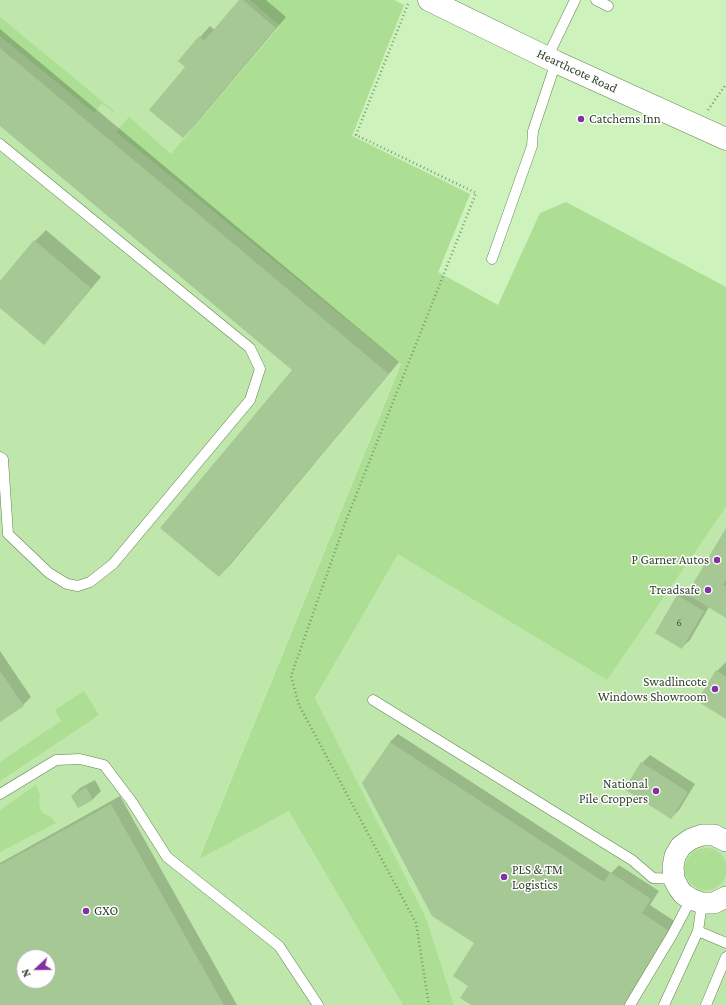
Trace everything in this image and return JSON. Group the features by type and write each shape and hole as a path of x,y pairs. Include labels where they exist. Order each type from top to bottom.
{"street":[{"name":"Hearthcote Road","path":"443,3 551,60 726,139"},
{"path":"725,839 702,835 691,839 681,846 675,856 673,867 674,879 683,894 697,901 714,903 726,897"}],"lane":[{"path":"492,259 532,146 534,131 551,60 574,0"},
{"path":"596,0 608,6"},
{"path":"0,144 250,348 260,370 250,400 113,564 90,582 78,586 67,584 49,573 0,527"},
{"path":"0,457 3,459 8,534"},
{"path":"373,700 632,860 653,878 674,879"},
{"path":"0,794 56,760 80,759 104,765 132,802 167,857 279,946 318,1005"},
{"path":"664,1005 698,931 697,901"},
{"path":"630,1005 672,935 697,901"},
{"path":"698,931 726,943"},
{"path":"706,1005 726,957"}],"path":[{"path":"410,0 356,135 476,193 345,523 291,676 299,705 416,923 429,1005"},
{"path":"697,126 726,84"}],"shaded area":[{"path":"0,0 394,0 404,5 352,136 470,194 199,858 289,811 410,1005 0,1005"},
{"path":"250,0 394,0 404,5 352,136 470,194 438,272 498,305 540,213 566,202 726,287 726,507 607,680 398,554 315,698 426,918 454,1005 403,1005 289,811 199,859 401,364 116,132 129,117 171,154 280,26"},
{"path":"0,17 114,111 113,112 102,103 94,113 0,36"},
{"path":"726,507 726,1005 454,1005 426,918 315,699 398,553 607,680"},
{"path":"84,691 99,715 0,781 0,762 61,721 55,710"},
{"path":"36,785 40,796 40,809 43,813 51,817 56,823 0,852 0,810"},
{"path":"706,848 721,854 727,869 721,884 706,890 691,884 685,869 691,854"}],"building":[{"path":"239,0 243,0 276,28 183,138 149,110 185,67 178,61 199,36 204,41"},
{"path":"0,48 389,374 219,577 160,528 292,370 0,126"},
{"path":"34,240 91,288 44,345 0,308 0,281"},
{"path":"726,528 726,580 723,585 726,586 726,618 687,594"},
{"path":"677,595 704,611 682,649 655,633"},
{"name":"Swadlincote Windows Showroom","path":"716,670 726,677 726,719 697,701"},
{"path":"0,671 24,706 0,722"},
{"name":"PLS & TM Logistics","path":"390,742 604,882 610,872 651,899 642,913 672,933 625,1005 471,1005 460,998 468,986 453,976 474,943 432,916 362,783"},
{"name":"National Pile Croppers","path":"641,762 688,792 671,819 624,789"},
{"path":"86,787 93,800 78,808 71,796"},
{"name":"GXO","path":"111,804 224,1005 0,1005 0,865"}],"place":[{"name":"Catchems Inn","path":"581,119"},
{"name":"P Garner Autos","path":"717,560"},
{"name":"Treadsafe","path":"708,590"},
{"name":"Swadlincote Windows Showroom","path":"715,689"},
{"name":"National Pile Croppers","path":"656,791"},
{"name":"PLS & TM Logistics","path":"504,877"},
{"name":"GXO","path":"86,911"}]}
